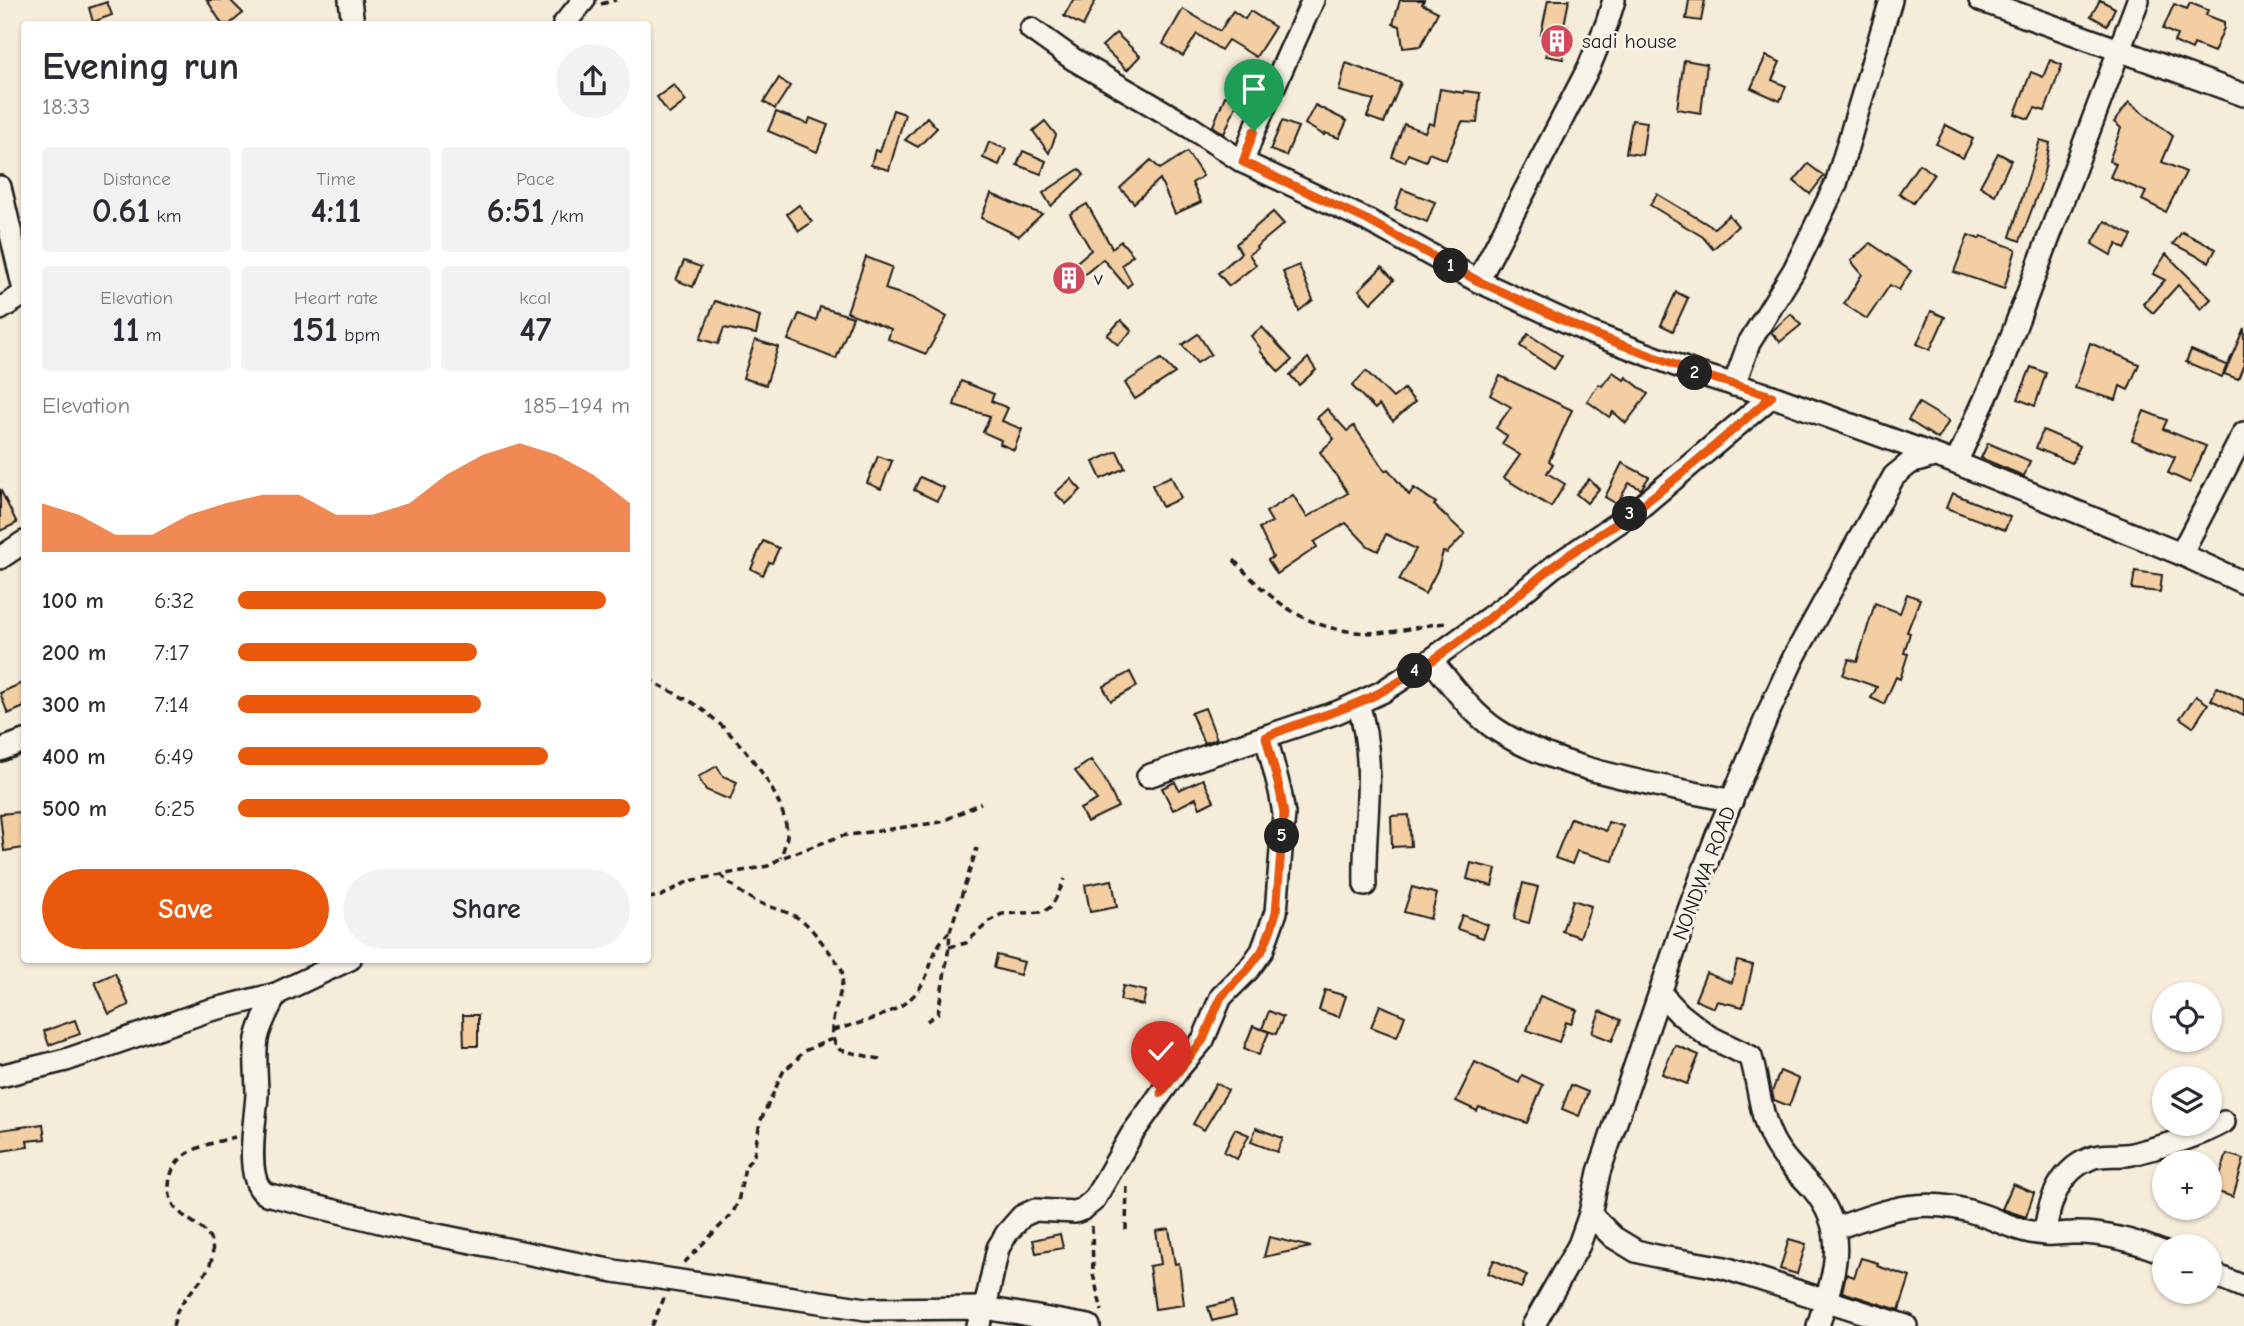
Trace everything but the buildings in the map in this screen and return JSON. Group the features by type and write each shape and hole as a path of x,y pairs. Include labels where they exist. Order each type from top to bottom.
{"street":[{"path":"350,0 353,21"},
{"path":"566,21 584,0"},
{"path":"1243,162 1254,131 1313,0"},
{"path":"1478,281 1589,67 1614,0"},
{"path":"1734,385 1749,343 1794,270 1836,184 1891,0"},
{"path":"1980,0 2244,95"},
{"path":"1956,463 2002,362 2138,0"},
{"path":"1031,29 1073,58 1190,127 1243,162 1367,220 1478,281 1591,333 1699,374 1772,396 1956,463 2180,554 2244,583"},
{"path":"0,187 21,279"},
{"path":"0,309 21,294"},
{"path":"1148,776 1358,704 1382,692 1432,660 1553,567 1637,510 1772,396"},
{"path":"2180,554 2244,433"},
{"name":"NONDWA ROAD","path":"1533,1326 1579,1245 1600,1172 1686,919 1732,801 1794,657 1894,477 1910,463 1934,456"},
{"path":"0,558 21,544"},
{"path":"1432,660 1472,708 1495,729 1543,754 1732,801"},
{"path":"1358,704 1366,729 1370,781 1365,885"},
{"path":"981,1317 998,1248 1022,1216 1035,1210 1076,1212 1094,1200 1132,1134 1203,1040 1221,997 1262,951 1276,912 1284,814 1266,737"},
{"path":"0,750 21,742"},
{"path":"0,1076 66,1060 207,1011 276,994 341,963"},
{"path":"1660,993 1680,1014 1709,1036 1751,1057 1768,1131 1787,1161 1828,1210 1837,1252 1818,1326"},
{"path":"276,994 257,1038 252,1162 257,1185 266,1194 461,1240 614,1271 866,1309 1096,1322"},
{"path":"2045,1234 2047,1211 2055,1191 2067,1175 2089,1158 2141,1151 2208,1131 2224,1122"},
{"path":"1834,1228 1910,1205 1942,1205 2045,1234 2107,1235 2152,1249"},
{"path":"1590,1214 1613,1237 1636,1251 1725,1268 1906,1326"},
{"path":"2222,1278 2244,1287"}],"path":[{"path":"1234,560 1258,587 1307,621 1350,632 1391,632 1435,624 1485,621"},
{"path":"651,681 693,703 754,760 773,790 783,818 787,834 781,858"},
{"path":"651,898 661,896 689,881 768,866 781,858 841,836 941,822 981,803"},
{"path":"927,1021 938,1013 950,931 977,848"},
{"path":"720,875 749,898 806,923 840,966 843,975 832,1039 840,1050 884,1060"},
{"path":"949,947 966,943 991,920 1002,914 1043,912 1052,906 1065,879"},
{"path":"833,1030 880,1016 910,998 919,990 926,978 934,951 950,931"},
{"path":"652,1326 674,1280 692,1252 705,1243 732,1214 738,1202 745,1167 754,1155 760,1122 784,1070 802,1052 832,1039"},
{"path":"173,1326 178,1307 202,1280 213,1246 207,1235 174,1207 169,1193 169,1174 175,1162 191,1152 254,1131"},
{"path":"1094,1200 1091,1247 1096,1322"}],"place":[{"name":"sadi house","path":"1557,41"},
{"name":"v","path":"1069,278"}],"route":[{"path":"1161,1093 1203,1040 1221,997 1262,951 1271,929 1276,912 1284,814 1266,737 1287,727 1358,704 1432,660 1553,567 1637,510 1772,396 1699,374 1591,333 1478,281 1367,220 1243,162 1254,131"}]}
